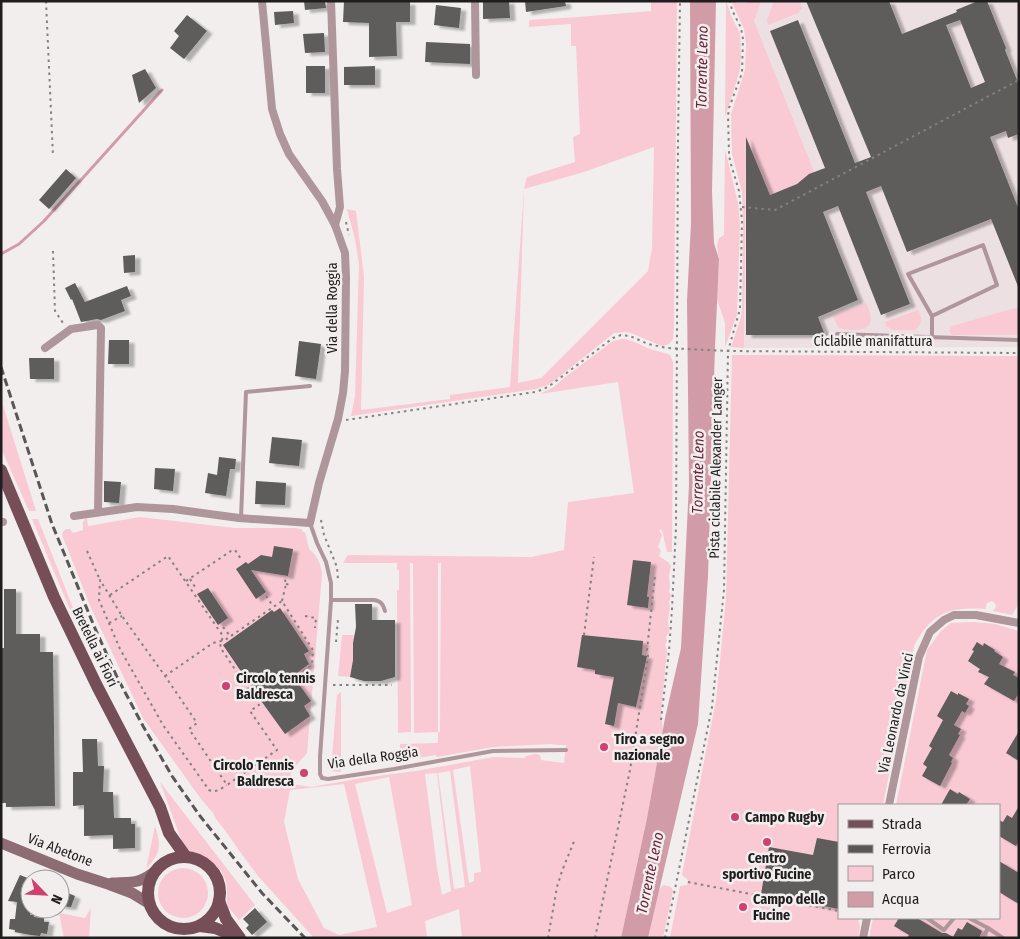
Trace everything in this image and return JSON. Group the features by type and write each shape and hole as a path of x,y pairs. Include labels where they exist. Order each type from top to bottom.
{"main road":[{"name":"Bretella ai Fiori","path":"1,470 54,597 97,686 160,807 169,833 186,857"},
{"name":"Bretella ai Fiori","path":"168,860 169,833"},
{"name":"Via Abetone","path":"1,843 77,874 132,893 150,904"},
{"path":"108,884 138,882 145,879 168,860 186,857 198,860 209,866 216,876 220,888 220,901 226,920 240,938"},
{"path":"157,870 151,878 148,898 157,917 165,924 174,928 184,929 200,926 215,928 240,938"},
{"path":"200,926 210,918 220,901"}],"street":[{"path":"262,1 272,109 280,134 289,154 322,201 335,225"},
{"name":"Via della Roggia","path":"310,523 319,482 338,420 345,371 346,278 345,253 335,225 340,207 336,169 331,1"},
{"path":"475,1 476,75"},
{"path":"45,348 71,329 98,325 101,328 98,512"},
{"path":"74,516 136,507 310,523"},
{"name":"Via Leonardo da Vinci","path":"889,804 919,657 930,632 944,620 954,616 976,615 1019,623"},
{"path":"863,938 867,919"}],"lane":[{"path":"932,316 997,285 983,245 908,274 932,316 932,337"},
{"path":"837,334 1019,340"},
{"path":"241,518 246,392 310,386"},
{"name":"Via della Roggia","path":"310,523 326,562 331,583 320,771 322,778 328,779 394,769 493,751 566,750"},
{"path":"331,600 380,601 385,610"},
{"path":"928,919 944,930 953,919"},
{"path":"971,919 1003,938"},
{"path":"983,938 988,928"}],"path":[{"path":"46,1 53,156"},
{"path":"661,720 669,651 676,527 680,1"},
{"name":"Pista ciclabile Alexander Langer","path":"665,938 712,707 724,590 726,350 740,309 742,207 730,161 728,116 729,108 742,73 743,39 741,28 732,10 730,1"},
{"path":"742,207 775,210 1019,80"},
{"path":"53,250 55,311 62,322 71,329"},
{"name":"Ciclabile manifattura","path":"338,420 535,392 552,384 613,338 622,335 630,336 657,347 678,349 1019,352"},
{"path":"185,582 231,551 235,550 242,559"},
{"path":"87,551 100,580 122,616 197,722 189,729 227,786"},
{"path":"100,580 99,600 120,649 164,726 209,790 216,791 227,786 277,750 250,711 259,704 220,647 222,636 168,556 110,595"},
{"path":"584,635 594,557"},
{"path":"595,938 636,737 648,656 647,650 655,575"},
{"path":"165,676 282,601 286,584 284,576"},
{"path":"190,579 197,590"},
{"path":"286,584 292,586"},
{"path":"266,596 273,607"},
{"path":"282,601 313,650 312,665 293,678"},
{"path":"109,623 122,616"},
{"path":"305,616 316,618 315,628"},
{"path":"223,626 230,636"},
{"path":"333,685 392,685"},
{"path":"548,938 557,887 575,839"},
{"path":"688,882 838,911"}],"shaded area":[{"path":"748,1 806,1 871,157 855,163 799,20 770,31 825,168 809,174 746,138 746,335 825,335 779,220 787,217 825,314 858,300 823,212 838,206 881,315 910,304 866,192 881,186 907,252 978,224 967,160 1019,290 1019,347 744,348 746,93"},
{"path":"889,1 978,1 985,82 971,88 943,18 930,103"},
{"path":"987,1 1019,1 1019,24 1017,25 1019,29 1019,85 1005,50 1006,48"},
{"path":"1006,131 1009,138 1019,134 1019,210 990,137"}],"green space":[{"path":"651,1 677,1 673,339 669,344 662,346 631,333 614,333 554,381 536,389 351,416 355,396 359,264 347,209 356,211 364,277 361,410 450,399 450,395 510,387 524,189 527,177 575,162 573,137 580,134 576,46 571,46 571,24 529,27 529,20 651,11","holes":["654,147 652,248 648,271 541,378 518,383 524,189 584,172"]},
{"path":"726,1 740,33 741,57 740,69 725,117"},
{"path":"732,1 747,3 748,1 761,1 754,21 814,172 797,184 770,195 746,138 744,348 731,347 742,308 743,219 742,192 732,154 731,114 745,70 746,44 744,29"},
{"path":"774,1 800,1 802,8 798,13 768,25 767,20"},
{"path":"725,149 738,203 740,224 737,315 725,347 725,323 717,299 719,259 717,245 719,238 724,235"},
{"path":"866,303 871,318 869,325 865,328 853,330 845,330 838,327 833,316"},
{"path":"1019,307 1019,335 953,335 949,330 952,326"},
{"path":"918,310 921,320 915,330 893,330 886,326 885,322"},
{"path":"623,339 633,342 670,355 673,362 672,552 667,552 662,530 659,530 662,535 658,547 661,551 659,556 671,566 669,576 671,596 668,620 669,632 665,645 667,651 661,713 663,730 647,818 621,938 462,938 459,909 425,921 427,938 314,938 258,876 143,718 91,608 62,535 64,530 70,529 73,533 83,530 85,519 87,519 88,526 140,517 235,528 296,528 305,532 309,549 318,560 322,574 307,753 291,771 291,784 311,787 494,757 525,758 526,756 536,754 540,755 541,760 564,763 566,745 551,744 493,747 437,757 436,755 400,761 400,744 438,743 438,732 414,733 413,563 410,563 411,732 398,733 397,590 399,590 399,570 397,570 397,563 343,563 348,555 531,557 564,550 568,502 634,493 618,382 540,394 554,387 613,341","holes":["438,563 441,563 440,732 438,732","470,766 481,872 474,873 474,881 469,883 453,770","450,771 465,887 454,889 438,773","437,773 451,891 442,895 425,774","389,777 412,905 387,913 355,784","344,784 377,927 339,935 324,928 298,879 284,822 290,790"]},
{"path":"732,355 1019,356 1019,603 1012,615 993,611 996,606 992,601 987,603 986,609 962,609 943,614 928,626 914,646 883,804 838,804 838,919 858,919 860,927 858,938 670,938 680,886 687,885 688,880 682,875 716,700 726,598"},
{"path":"1,399 36,511 29,511 1,448"},
{"path":"32,519 38,519 86,641 68,605"},
{"path":"974,622 995,624 1019,631 1019,938 869,938 873,919 1000,919 1000,804 896,804 927,650 941,631 951,623"},
{"path":"342,635 354,635 350,677 338,676"},
{"path":"341,692 341,772 331,771 337,695"},
{"path":"160,782 255,905 239,920 228,907 227,886 221,871 207,860 194,856 182,842"},
{"path":"155,826 159,845 157,854 146,869"},
{"path":"178,868 188,868 201,875 208,888 208,898 201,911 188,918 178,918 169,914 162,907 158,898 158,888 162,879 169,872"},
{"path":"663,885 669,886 673,891 663,938 648,938 659,890"},
{"path":"91,908 89,938 64,938 60,919 70,919 70,915 85,918"}],"water":[{"name":"Torrente Leno","path":"690,1 716,1 712,191 714,243 719,259 708,576 698,724 648,938 621,938 681,648 689,484 687,301 691,223"}],"building":[{"path":"304,1 325,1 326,8 305,10"},
{"path":"344,1 410,2 410,22 396,22 397,56 369,57 369,23 343,22"},
{"path":"483,1 509,1 510,18 483,19"},
{"path":"525,1 565,1 566,6 526,12"},
{"path":"806,1 889,1 902,34 957,12 956,10 978,1 987,1 1019,85 1019,134 1008,138 1006,131 990,137 1019,210 1019,289 991,219 907,252 881,186 866,192 910,304 881,315 838,206 823,212 858,300 818,317 825,335 746,335 746,137 770,195 797,184 809,174 825,168 770,31 798,20 855,163 871,157","holes":["960,20 985,82 971,88 946,25"]},
{"path":"436,5 461,8 459,28 434,25"},
{"path":"293,11 294,23 275,25 274,12"},
{"path":"187,15 207,31 184,59 170,48 179,36 174,31"},
{"path":"324,33 325,52 305,53 303,34"},
{"path":"426,42 470,44 470,64 425,62"},
{"path":"306,66 325,66 325,93 306,93"},
{"path":"375,66 375,85 344,85 344,67"},
{"path":"145,69 156,88 139,103 132,75"},
{"path":"66,169 76,178 49,209 39,200"},
{"path":"135,255 135,272 124,273 123,256"},
{"path":"75,283 85,302 127,286 131,296 121,300 125,311 101,320 81,322 72,299 65,288"},
{"path":"109,340 129,340 129,364 108,364"},
{"path":"299,341 321,344 316,379 295,376"},
{"path":"29,358 54,358 54,379 30,379"},
{"path":"272,437 302,440 299,466 269,463"},
{"path":"219,457 236,459 235,469 230,469 226,496 205,493 208,473 217,475"},
{"path":"155,468 175,469 173,491 154,489"},
{"path":"104,481 121,482 119,503 104,502"},
{"path":"256,481 286,483 285,505 255,504"},
{"path":"274,546 293,549 288,576 251,570 266,592 256,599 236,569 246,562 248,564 261,555 272,557"},
{"path":"633,560 651,562 647,597 649,597 648,608 627,605"},
{"path":"208,588 228,618 218,625 197,594"},
{"path":"4,589 16,589 16,634 40,634 40,652 53,652 55,806 6,807 6,803 1,803 1,648 4,648"},
{"path":"355,604 372,604 372,620 395,620 395,677 381,681 364,681 350,677 356,627"},
{"path":"280,608 309,651 304,654 309,664 293,676 311,701 304,706 310,716 285,734 223,645 272,610 274,612"},
{"path":"582,635 643,641 642,655 647,656 636,707 618,703 614,726 605,724 614,677 595,674 595,670 577,667"},
{"path":"977,642 983,646 984,643 995,650 1003,657 999,664 1015,672 1013,675 1019,678 1019,693 1014,701 984,684 989,677 978,672 980,669 968,661"},
{"path":"951,691 969,699 966,704 969,706 965,713 962,711 954,725 961,729 958,734 960,735 949,755 953,758 952,763 940,786 922,776 927,767 923,764 932,748 929,746 943,720 937,716"},
{"path":"1019,731 1019,761 1006,753"},
{"path":"82,739 97,739 98,766 104,766 103,792 113,792 114,818 131,818 131,824 135,824 135,848 113,849 113,835 84,836 84,805 73,806 73,772 83,772"},
{"path":"950,789 970,799 967,804 942,804"},
{"path":"1019,806 1019,841 1016,846 1000,837 1000,820 1003,822 1007,815 1012,818"},
{"path":"817,838 838,842 838,909 761,894 769,847 813,855"},
{"path":"1000,862 1019,873 1019,904 1000,893"},
{"path":"20,875 20,919 44,919 44,922 49,922 47,934 41,933 40,936 31,935 9,929 10,919 15,919 17,902 8,901"},
{"path":"70,894 75,896 70,907"},
{"path":"255,908 267,922 252,935 246,928 249,925 243,919"},
{"path":"898,919 919,919 942,933 953,937 958,928 962,930 967,922 982,931 979,938 907,938 909,935 894,926"}],"waterway":[{"path":"1,254 19,244 44,221 162,90"}],"railway":[{"path":"1,367 52,524 94,626 117,677 143,726 172,776 200,816 262,893 305,938"}],"place":[{"name":"Circolo tennis Baldresca","path":"226,686"},
{"name":"Tiro a segno nazionale","path":"604,747"},
{"name":"Circolo Tennis Baldresca","path":"304,773"},
{"name":"Campo Rugby","path":"735,817"},
{"name":"Centro sportivo Fucine","path":"767,842"},
{"name":"Campo delle Fucine","path":"743,907"}]}
